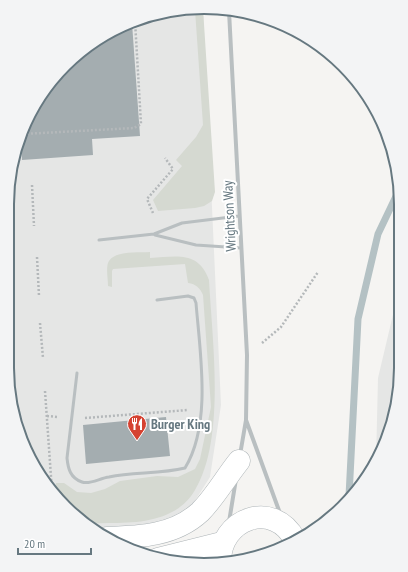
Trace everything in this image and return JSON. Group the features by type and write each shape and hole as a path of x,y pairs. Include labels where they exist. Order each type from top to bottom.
{"main road":[{"path":"119,537 145,536 170,530 188,521 209,501 239,461"},
{"path":"177,556 223,547 236,525 254,518 273,520 293,534"}],"street":[{"name":"Wrightson Way","path":"223,547 246,420 247,355 237,134 229,16"},
{"name":"Wrightson Way","path":"246,420 293,534"}],"lane":[{"path":"99,240 154,234 182,223 240,216"},
{"path":"154,234 196,245 242,248"},
{"path":"77,373 67,458 68,468 72,476 83,482 94,482 121,475 185,468 194,450 203,400 196,303 194,298 188,296 157,300"}],"path":[{"path":"27,134 134,128 142,124 135,27"},
{"path":"152,213 147,199 173,169 165,158"},
{"path":"32,185 34,226"},
{"path":"37,257 39,296"},
{"path":"247,355 281,327 318,272"},
{"path":"40,323 43,358"},
{"path":"45,391 51,482"},
{"path":"78,419 188,410"},
{"path":"47,416 59,417"}],"shaded area":[{"path":"192,14 203,14 221,405 210,477 191,507 171,523 120,538 109,533 88,519 53,484 39,463 28,441 20,417 14,380 14,192 20,155 28,131 39,109 53,88 79,61 109,39 131,28 155,20"},
{"path":"195,14 203,14 215,192 212,201 204,206 158,211 153,200 182,166 176,160 196,137 203,125"},
{"path":"150,252 150,258 185,257 199,264 209,280 215,388 211,444 205,468 195,490 178,508 168,514 145,521 94,523 61,493 56,487 56,483 64,483 77,492 91,493 105,489 120,481 157,476 178,477 195,469 200,459 211,407 202,293 195,285 188,283 185,264 113,269 112,287 108,286 108,263 115,256 126,253"},
{"path":"394,310 394,380 388,417 376,448 378,378"}],"building":[{"path":"132,28 140,136 92,139 93,155 22,160 22,150 28,131 39,109 53,88 88,53 109,39"},
{"path":"166,417 170,456 86,464 83,425"}],"waterway":[{"path":"349,490 358,319 378,234 394,200"}],"place":[{"name":"Burger King","path":"137,441"}]}
